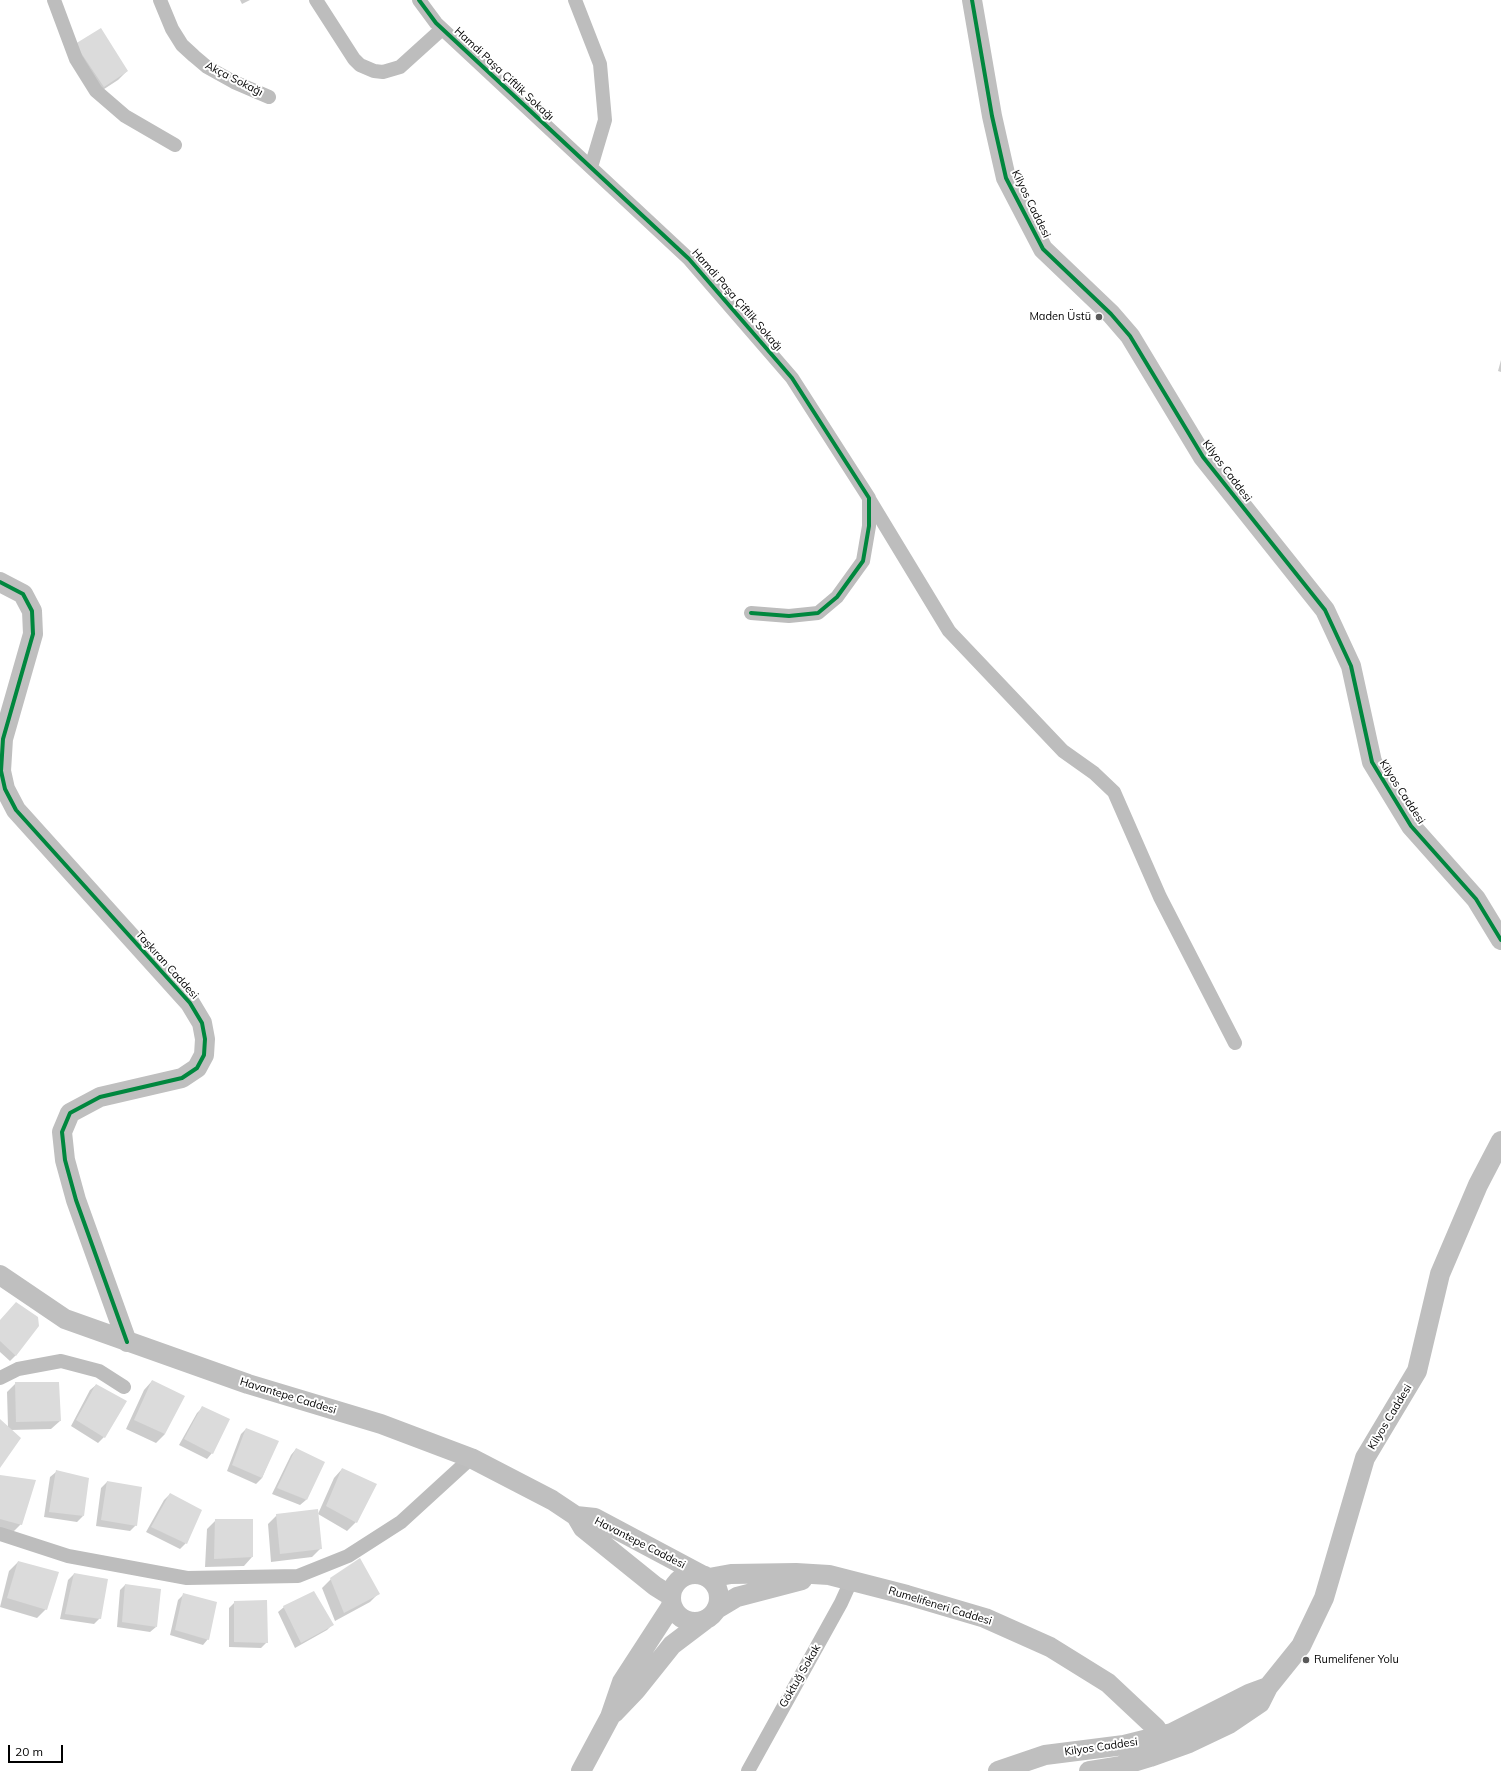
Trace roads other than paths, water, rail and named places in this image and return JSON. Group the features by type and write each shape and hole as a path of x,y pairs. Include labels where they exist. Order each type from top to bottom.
{"street":[{"path":"54,0 76,59 96,91 124,116 175,145"},
{"name":"Akça Sokağı","path":"160,0 172,29 182,44 194,56 207,67 234,82 269,97"},
{"path":"316,0 354,59 360,66 374,71 383,72 400,67 442,28"},
{"name":"Hamdi Paşa Çiftlik Sokağı","path":"419,0 442,28 689,258 792,378 869,498 949,631 1063,751 1094,773 1114,792 1160,897 1235,1043"},
{"path":"575,0 600,64 605,120 591,167"},
{"name":"Kilyos Caddesi","path":"972,0 992,116 1006,178 1043,249 1110,314 1130,336 1202,457 1325,610 1351,666 1372,762 1411,826 1476,899 1501,940"},
{"path":"751,613 789,616 818,613 837,597 863,561 869,526 869,498"},
{"name":"Taşkıran Caddesi","path":"0,582 23,594 32,611 33,634 3,739 1,771 5,789 16,810 190,1003 202,1023 205,1039 204,1055 197,1068 182,1078 100,1097 70,1113 62,1132 65,1160 76,1200 127,1342"},
{"name":"Kilyos Caddesi","path":"1089,1771 1120,1766 1165,1743 1172,1733 1249,1694 1268,1687 1301,1646 1324,1598 1365,1458 1417,1371 1440,1274 1478,1185 1501,1141"},
{"name":"Havantepe Caddesi","path":"0,1275 65,1319 248,1384 381,1424 471,1458 552,1500 576,1516 583,1528 671,1600"},
{"path":"0,1378 18,1369 61,1361 99,1371 124,1387"},
{"path":"0,1534 68,1556 187,1578 298,1576 348,1556 401,1522 471,1458"},
{"name":"Havantepe Caddesi","path":"576,1516 595,1518 706,1576"},
{"path":"693,1573 706,1576 714,1582 719,1592 719,1603 711,1614 689,1621 675,1612 671,1600 673,1588 678,1581 693,1573"},
{"name":"Rumelifeneri Caddesi","path":"706,1576 796,1573 829,1575 907,1595 985,1618 1050,1647 1108,1683 1156,1728 1165,1743"},
{"name":"Rumelifeneri Caddesi","path":"610,1717 636,1690 672,1645 711,1614 737,1597 798,1582 811,1575"},
{"name":"Göktuğ Sokak","path":"748,1771 842,1603 851,1581"},
{"name":"Rumelifeneri Caddesi","path":"582,1771 610,1717 622,1682 671,1600"},
{"name":"Kilyos Caddesi","path":"998,1771 1045,1755 1124,1745 1165,1743"}],"place":[{"name":"Maden Üstü","path":"1099,317"},
{"name":"Rumelifener Yolu","path":"1306,1660"}]}
